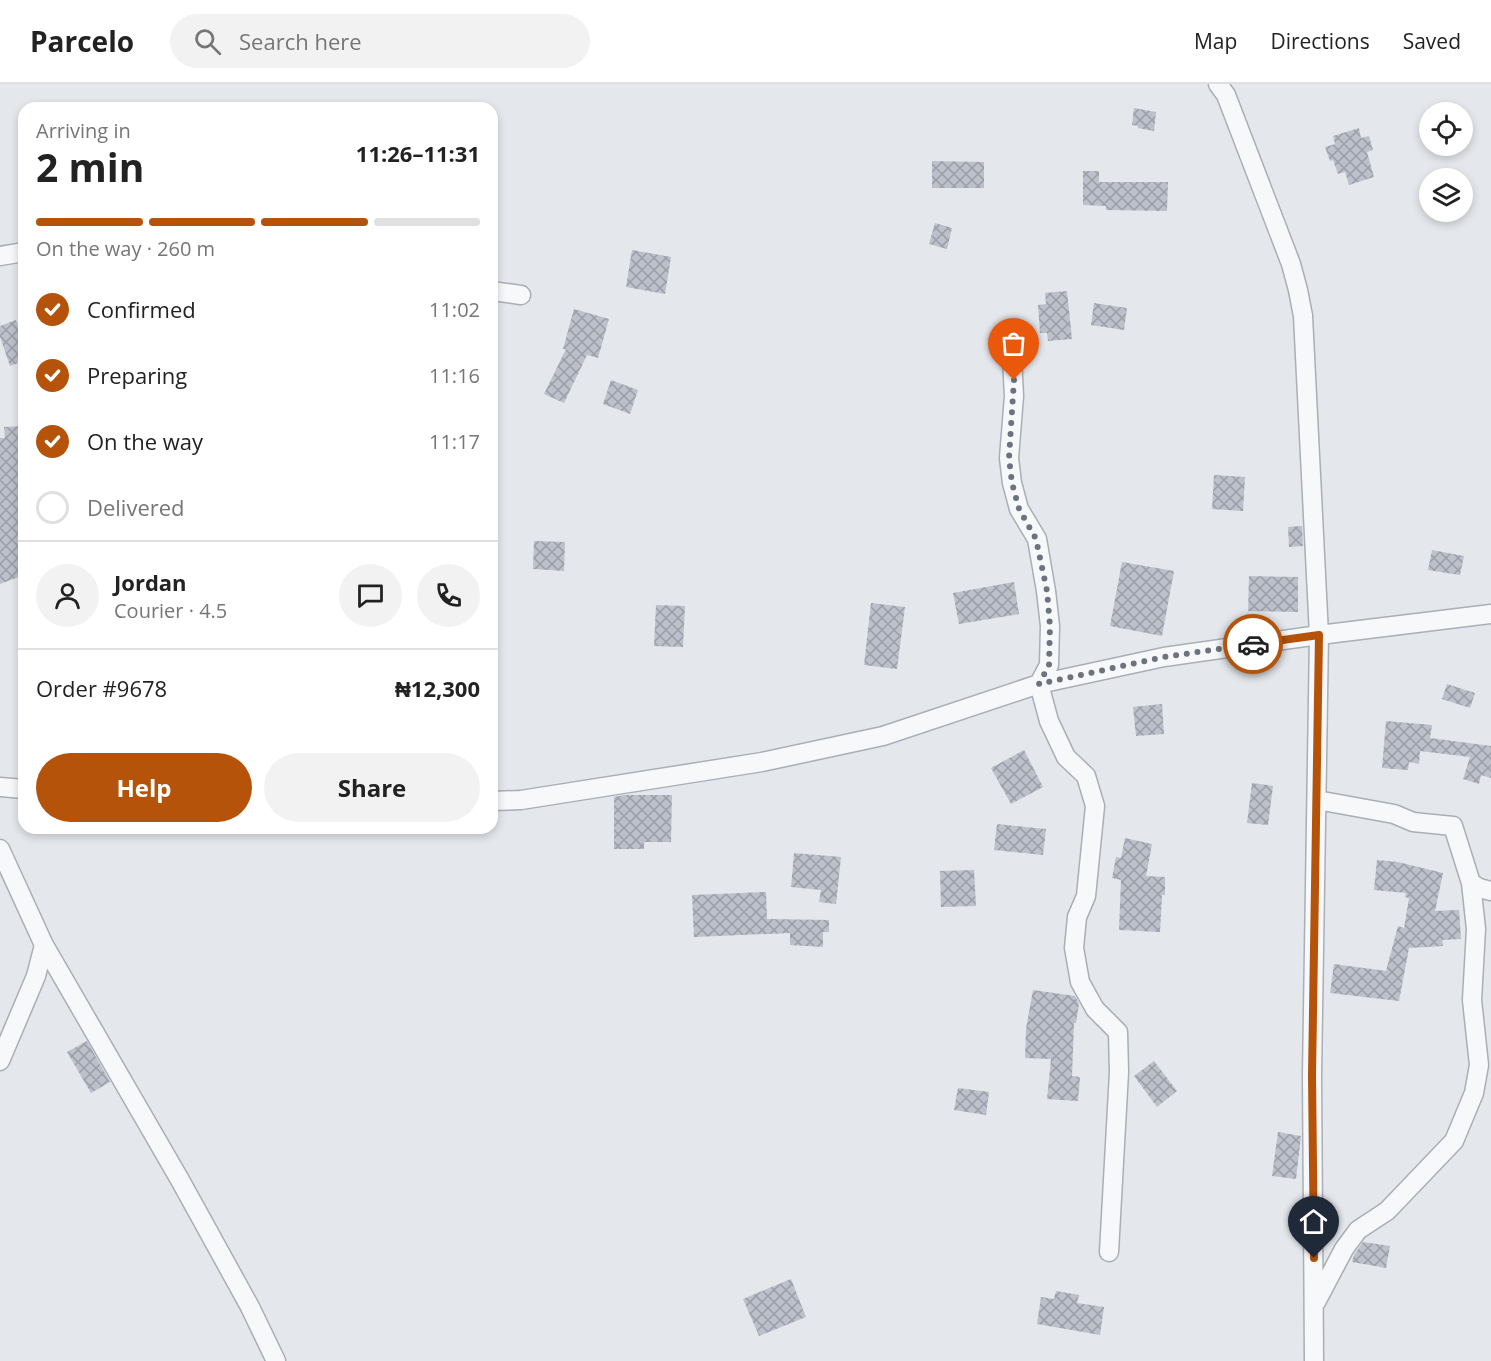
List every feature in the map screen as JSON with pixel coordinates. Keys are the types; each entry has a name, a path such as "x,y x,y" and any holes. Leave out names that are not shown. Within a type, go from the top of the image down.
{"street":[{"path":"1218,84 1226,95 1291,264 1298,290 1303,328 1319,635 1312,1075 1314,1361"},
{"path":"0,256 18,253"},
{"path":"498,292 521,295"},
{"path":"1011,339 1014,396 1009,458 1012,483 1019,509 1036,539 1047,591 1050,626 1049,665 1039,684 1049,721 1066,757 1086,776 1095,806 1086,896 1077,917 1074,948 1080,982 1095,1009 1118,1032 1119,1072 1109,1252"},
{"path":"498,801 521,800 762,762 883,736 1039,684 1164,657 1491,614"},
{"path":"0,787 18,788"},
{"path":"1315,1304 1344,1249 1358,1230 1387,1211 1454,1141 1483,1093 1472,1000 1476,929 1471,883 1453,826 1413,822 1394,814 1317,800"},
{"path":"0,849 44,945 180,1180 250,1307 276,1361"},
{"path":"1471,883 1491,891"},
{"path":"0,1061 36,976 44,945"}],"building":[{"path":"1134,108 1156,112 1154,131 1132,125"},
{"path":"1359,128 1361,138 1369,136 1373,150 1367,152 1374,177 1349,185 1345,172 1338,174 1325,147 1335,144 1333,136"},
{"path":"932,161 984,162 984,188 932,188"},
{"path":"1083,171 1099,171 1099,182 1168,182 1167,211 1106,210 1106,206 1083,205"},
{"path":"935,223 952,228 947,249 929,244"},
{"path":"632,250 671,257 665,294 626,287"},
{"path":"1067,291 1072,339 1048,341 1047,333 1040,333 1038,305 1046,304 1045,293"},
{"path":"1094,303 1127,308 1124,330 1091,325"},
{"path":"574,309 609,319 598,358 587,355 564,403 544,394 566,349 563,349"},
{"path":"16,320 18,363 10,366 0,337 0,326"},
{"path":"611,380 638,390 630,414 603,404"},
{"path":"18,426 18,577 0,584 0,438 5,438 4,427"},
{"path":"1214,475 1245,477 1243,511 1212,509"},
{"path":"1302,526 1303,546 1289,547 1288,527"},
{"path":"534,541 565,542 564,571 533,569"},
{"path":"1432,550 1464,556 1460,575 1428,570"},
{"path":"1122,562 1174,571 1162,636 1110,626"},
{"path":"1249,576 1298,577 1298,612 1248,611"},
{"path":"1014,582 1019,614 959,624 953,593"},
{"path":"871,603 905,607 897,669 864,665"},
{"path":"656,605 685,606 683,647 654,646"},
{"path":"1447,684 1475,693 1470,708 1442,699"},
{"path":"1162,704 1164,734 1136,736 1133,707"},
{"path":"1386,721 1432,725 1430,738 1491,746 1491,778 1481,775 1479,784 1463,779 1470,757 1420,751 1419,764 1409,762 1408,770 1382,768"},
{"path":"1024,750 1043,787 1011,804 991,768"},
{"path":"1252,783 1273,786 1268,825 1247,823"},
{"path":"672,795 671,842 644,842 644,849 614,849 614,797"},
{"path":"997,824 1046,829 1043,855 994,850"},
{"path":"1125,838 1152,844 1146,876 1165,877 1160,932 1119,930 1121,880 1112,878 1116,857 1121,858"},
{"path":"794,853 841,857 836,904 819,902 821,890 791,887"},
{"path":"1377,860 1398,862 1443,873 1435,911 1459,910 1461,939 1442,940 1443,946 1409,948 1399,1001 1330,993 1334,964 1386,971 1398,926 1404,928 1409,898 1405,897 1406,893 1374,890"},
{"path":"974,870 976,906 941,907 940,871"},
{"path":"766,892 767,919 829,920 829,932 823,932 823,947 790,945 790,933 694,937 692,895"},
{"path":"1033,990 1075,996 1079,1004 1076,1023 1074,1023 1072,1076 1080,1077 1078,1101 1047,1099 1051,1059 1025,1058 1026,1029"},
{"path":"87,1041 110,1082 91,1093 67,1052"},
{"path":"1154,1061 1177,1091 1157,1107 1134,1076"},
{"path":"958,1088 989,1092 986,1115 954,1110"},
{"path":"1278,1132 1301,1136 1296,1179 1272,1176"},
{"path":"1363,1242 1390,1246 1386,1268 1352,1262"},
{"path":"791,1279 806,1317 759,1336 743,1299"},
{"path":"1056,1291 1079,1295 1077,1303 1104,1307 1100,1335 1037,1324 1041,1297 1054,1299"}],"way so far":[{"path":"1014,380 1009,458 1012,483 1019,509 1031,526 1036,539 1047,591 1050,626 1049,665 1039,684 1164,657 1253,644"}],"route":[{"path":"1253,644 1319,635 1312,1075 1314,1258"}]}
